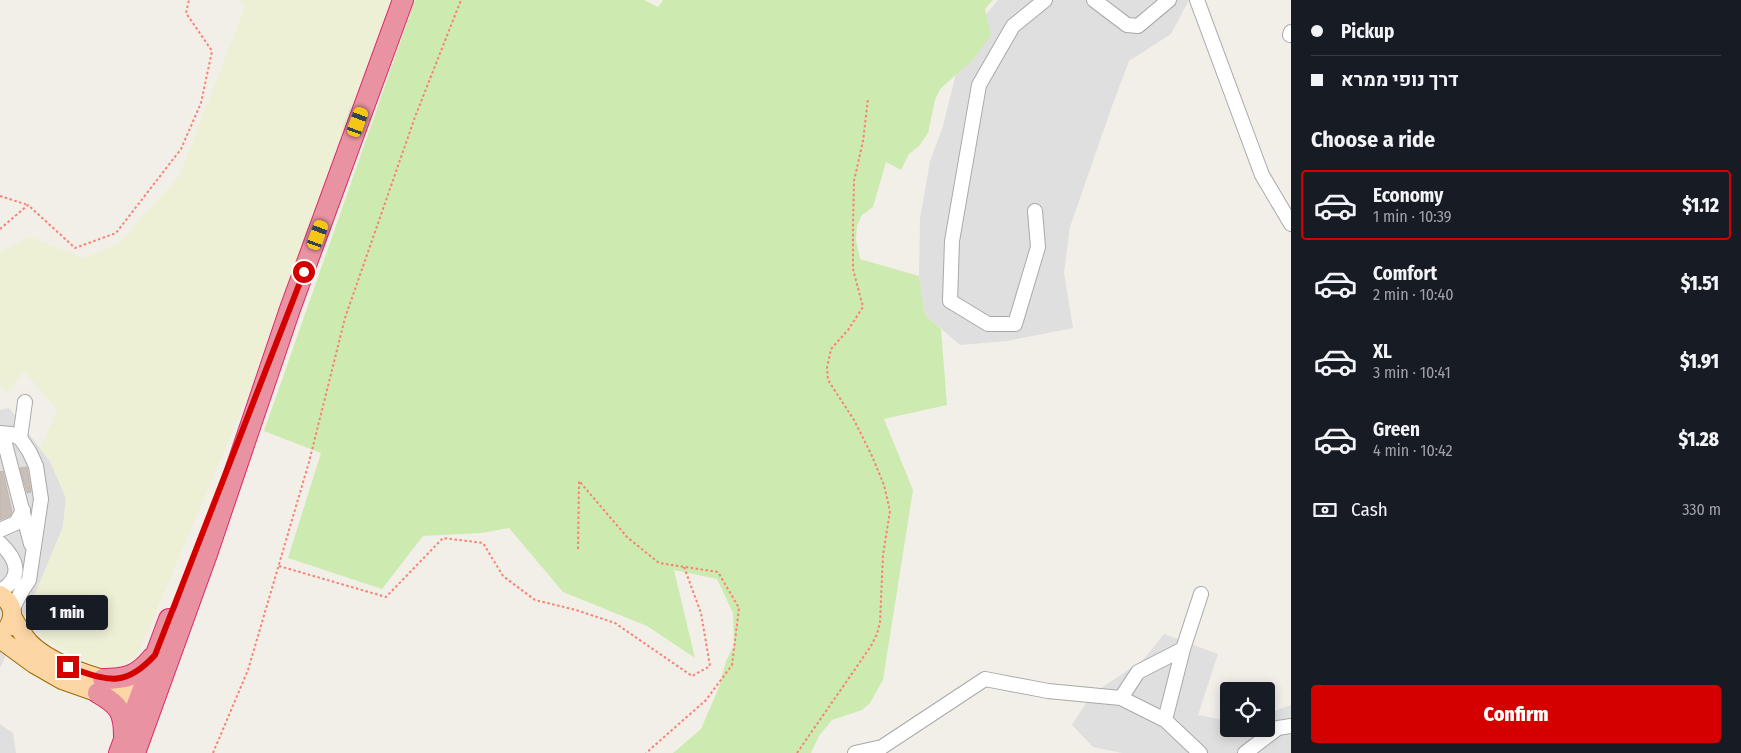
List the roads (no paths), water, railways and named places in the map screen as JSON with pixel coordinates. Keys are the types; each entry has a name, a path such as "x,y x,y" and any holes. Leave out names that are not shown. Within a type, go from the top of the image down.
{"highway":[{"path":"126,748 144,700 207,554 290,310 403,0"},
{"path":"144,700 155,655 290,310"},
{"path":"126,748 124,724 118,706 101,686 134,674 155,655"}],"main road":[{"path":"0,595 6,599 21,632 31,643 42,652 101,686"},
{"path":"0,633 11,623 12,613"},
{"path":"0,639 34,664 62,680 101,686 144,700"}],"street":[{"path":"1035,211 1038,247 1015,324 988,324 950,301 952,241 980,85 1013,26 1045,0"},
{"path":"1094,0 1126,25 1138,26 1169,0"},
{"path":"1197,0 1262,175 1291,224"},
{"path":"20,438 25,402"},
{"path":"0,433 12,434 20,438 29,451 36,466 41,499 29,580 21,592 12,613"},
{"path":"0,441 5,444 34,554"},
{"path":"0,530 16,523 23,510"},
{"path":"0,544 14,558 16,567 11,583 0,591"},
{"path":"1165,720 1183,649 1200,594"},
{"path":"1121,698 1138,672 1183,649"},
{"path":"855,753 882,747 985,679 1048,691 1121,698 1165,720 1200,753"},
{"path":"1246,753 1278,728 1291,726"}]}
